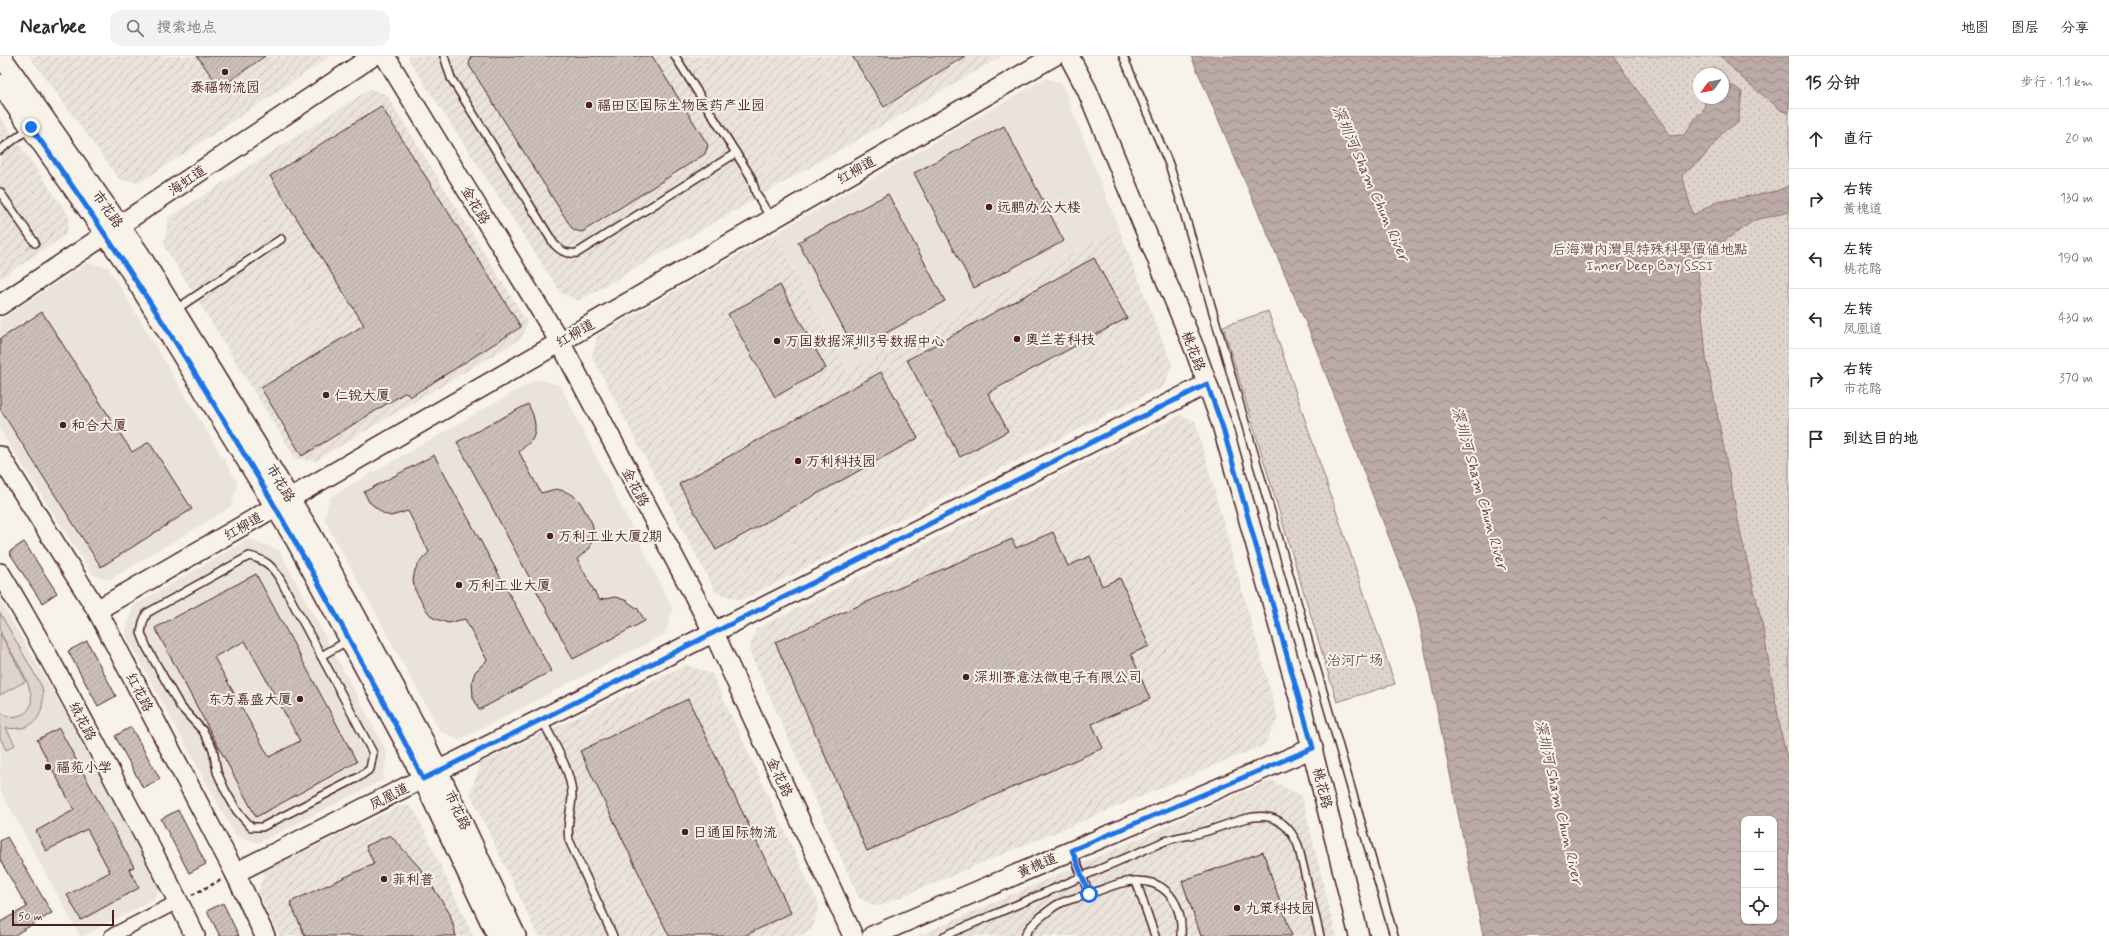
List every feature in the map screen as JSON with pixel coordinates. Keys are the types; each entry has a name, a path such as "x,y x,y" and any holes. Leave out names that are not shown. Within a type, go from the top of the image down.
{"street":[{"name":"市花路","path":"0,56 113,230 283,503 311,533 431,775 516,936"},
{"name":"海虹道","path":"0,305 373,56"},
{"name":"金花路","path":"385,56 560,342 714,632 853,936"},
{"name":"红柳道","path":"98,610 1054,56"},
{"name":"桃花路","path":"1069,56 1087,90 1207,384 1222,425 1313,748 1359,936"},
{"name":"市花路","path":"0,84 31,127 175,311 283,503 350,640 431,775 493,934"},
{"name":"凤凰道","path":"235,873 1207,384"},
{"name":"红花路","path":"0,456 98,610 235,873 265,936"},
{"name":"绒花路","path":"0,573 77,710 179,901 195,936"},
{"name":"黄槐道","path":"872,936 1313,748"},
{"path":"111,936 179,901"}],"lane":[{"path":"444,56 451,78 554,244 561,251 568,254 577,253 736,153"},
{"path":"675,56 751,177 756,192 772,219"},
{"path":"1123,56 1169,164 1181,202 1394,936"},
{"path":"0,150 31,127"},
{"path":"0,192 35,243"},
{"path":"175,311 281,239"},
{"path":"249,556 261,559 270,564 321,656 373,753 370,769 359,777 262,827 251,827 237,811 225,790 217,772 213,749 203,731 180,706 147,648 141,633 143,622 147,613 249,556"},
{"path":"321,656 350,640"},
{"path":"542,719 570,782 572,797 567,828 570,840 613,936"},
{"path":"944,936 1165,841 1200,833 1252,816 1264,816 1276,820 1287,827 1293,834 1298,845 1320,936"},
{"path":"1072,850 1089,894"},
{"path":"1136,881 1155,936"},
{"path":"1025,936 1032,926 1055,906 1120,884 1136,881 1159,886 1174,900 1179,908 1182,919 1181,936"}],"path":[{"path":"179,901 235,873"}],"shaded area":[{"path":"29,56 331,56 141,182 120,180"},
{"name":"福田区国际生物医药产业园","path":"409,56 1002,56 579,301 561,293 409,60"},
{"path":"1046,78 1062,84 1119,229 847,371 775,234"},
{"path":"370,89 386,94 527,322 522,338 315,461 296,459 164,246 168,218"},
{"path":"0,117 69,216 67,234 0,279"},
{"path":"1119,229 1172,365 1164,386 742,600 716,593 592,356 597,336 775,234 847,371"},
{"path":"87,263 108,267 238,483 231,507 109,580 93,575 0,430 0,320"},
{"path":"537,379 560,385 673,609 665,634 459,740 440,731 324,519 330,497"},
{"path":"1180,415 1195,421 1278,718 1264,745 877,907 859,898 749,650 756,629"},
{"path":"249,539 279,550 387,752 383,780 258,843 235,835 125,634 133,606"},
{"name":"福苑小学","path":"0,601 84,744 160,885 155,899 83,936 80,936 0,790"},
{"path":"686,665 712,674 819,905 812,930 799,936 538,936 470,793 481,763"},
{"path":"1271,780 1302,796 1336,936 918,936"},
{"path":"408,805 416,813 473,936 279,936 258,892 264,871 398,807"}],"green space":[{"name":"后海灣內灣具特殊科學價值地點 Inner Deep Bay SSSI","path":"1556,56 1789,56 1789,936 1723,936"},
{"name":"治河广场","path":"1268,311 1395,684 1337,702 1223,326"},
{"path":"0,613 42,687 43,697 40,713 32,724 25,727 6,728 15,745 6,750 0,738 0,712 15,717 27,711 31,702 30,690 25,677 0,631"},
{"path":"0,633 26,681 0,695"}],"water":[{"name":"深圳河 Sham Chun River","path":"1191,56 1614,56 1628,78 1665,127 1669,136 1684,135 1697,116 1703,112 1705,104 1729,104 1729,85 1738,89 1742,92 1738,123 1724,131 1702,159 1682,175 1693,215 1717,202 1776,191 1789,186 1789,212 1755,220 1697,259 1706,357 1742,540 1762,623 1781,733 1789,766 1789,936 1483,936 1416,607 1308,328"},
{"path":"1721,56 1789,56 1789,113 1782,111 1741,77"}],"building":[{"name":"泰福物流园","path":"197,56 265,56 220,88"},
{"name":"福田区国际生物医药产业园","path":"471,56 652,56 708,145 705,154 582,232 573,230 469,65"},
{"path":"852,56 965,56 884,107"},
{"path":"381,106 521,327 410,397 406,392 302,456 261,388 364,325 270,176"},
{"name":"远鹏办公大楼","path":"1004,126 1064,241 974,288 914,173"},
{"path":"888,194 945,301 855,350 798,242"},
{"name":"奥兰若科技","path":"1094,258 1127,318 988,393 1008,431 960,457 907,360"},
{"name":"万国数据深圳3号数据中心","path":"780,285 826,368 775,397 728,314"},
{"name":"和合大厦","path":"42,312 132,452 149,442 192,509 101,567 0,409 0,339"},
{"name":"万利科技园","path":"881,372 918,438 716,550 679,484"},
{"name":"万利工业大厦2期","path":"528,404 533,415 535,433 532,440 519,452 541,493 556,489 573,495 580,502 592,523 594,532 590,548 577,559 599,600 615,597 625,600 638,609 645,621 573,659 457,442"},
{"name":"万利工业大厦","path":"434,455 551,671 479,710 473,697 472,681 475,672 487,660 465,619 448,623 433,618 427,611 415,590 413,580 415,570 429,552 408,511 391,516 384,514 369,502 364,492"},
{"name":"深圳赛意法微电子有限公司","path":"1053,532 1068,566 1090,556 1102,586 1120,578 1149,646 1131,654 1150,699 1092,724 1103,748 867,851 775,642 1012,539 1016,548"},
{"path":"24,542 57,593 42,603 9,552"},
{"name":"东方嘉盛大厦","path":"256,574 357,762 256,817 155,628","holes":["245,641 300,741 269,757 214,657"]},
{"path":"87,641 116,696 98,706 68,651"},
{"name":"日通国际物流","path":"688,699 791,913 744,936 669,936 580,751"},
{"path":"131,727 160,779 143,788 115,736"},
{"path":"59,728 134,867 129,869 139,888 81,920 67,895 110,872 87,829 46,851 36,831 74,810 37,740"},
{"path":"178,810 206,864 189,873 161,819"},
{"name":"菲利普","path":"390,835 419,867 436,892 450,914 456,936 305,936 290,902 374,864 366,846"},
{"path":"7,837 52,913 13,936 0,936 0,922 27,907 0,860 0,841"},
{"name":"九策科技园","path":"1263,852 1292,936 1201,936 1182,881"},
{"path":"223,903 239,936 220,936 207,911"}],"place":[{"name":"泰福物流园","path":"225,72"},
{"name":"福田区国际生物医药产业园","path":"589,105"},
{"name":"远鹏办公大楼","path":"989,207"},
{"name":"奥兰若科技","path":"1017,339"},
{"name":"万国数据深圳3号数据中心","path":"777,341"},
{"name":"仁锐大厦","path":"326,395"},
{"name":"和合大厦","path":"63,425"},
{"name":"万利科技园","path":"798,461"},
{"name":"万利工业大厦2期","path":"550,536"},
{"name":"万利工业大厦","path":"459,585"},
{"name":"深圳赛意法微电子有限公司","path":"966,677"},
{"name":"东方嘉盛大厦","path":"300,699"},
{"name":"福苑小学","path":"48,767"},
{"name":"日通国际物流","path":"685,832"},
{"name":"菲利普","path":"384,879"},
{"name":"九策科技园","path":"1237,908"}],"route":[{"path":"31,127 124,261 257,476 296,541 409,750 423,779 1207,384 1222,425 1313,748 1072,850 1089,894"}]}
